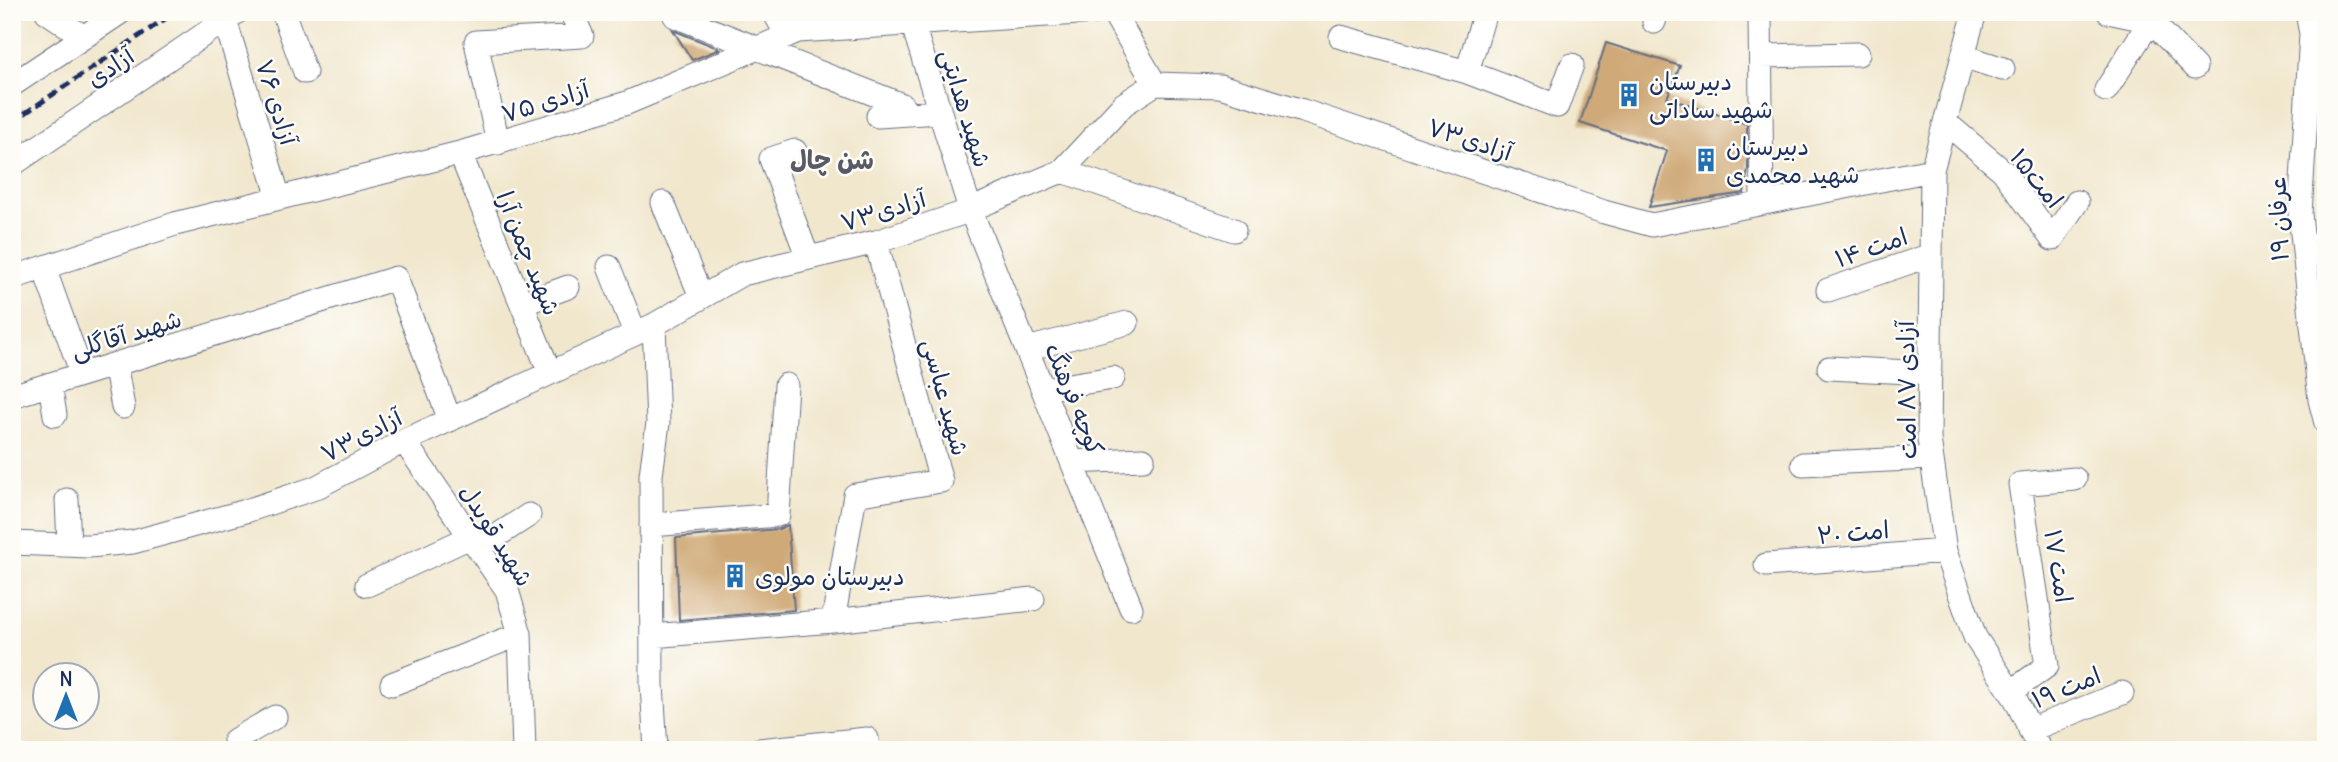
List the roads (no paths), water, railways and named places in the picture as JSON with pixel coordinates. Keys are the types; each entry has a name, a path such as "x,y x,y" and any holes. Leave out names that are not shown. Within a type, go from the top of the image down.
{"street":[{"path":"47,12 84,37"},
{"path":"12,85 121,12"},
{"path":"283,12 305,72"},
{"path":"498,143 476,42 582,36 571,12"},
{"path":"683,12 675,16 902,105"},
{"path":"774,12 787,35"},
{"name":"آزادی ۷۵","path":"12,278 175,224 498,143 627,103 798,30 1095,12"},
{"path":"1113,12 1155,83"},
{"path":"1467,72 1485,12"},
{"path":"1760,12 1762,203"},
{"name":"آزادی ۸۷ امت","path":"1975,12 1932,170 1929,439 1945,551 1975,638 2011,692 2035,740"},
{"path":"2108,12 2154,17 2195,67"},
{"name":"عرفان ۱۹","path":"2307,12 2311,34 2300,214 2320,400 2325,417"},
{"name":"آزادی","path":"12,165 231,16"},
{"name":"آزادی ۷۶","path":"231,16 279,198"},
{"path":"2106,90 2154,17"},
{"name":"شهید هدایتی","path":"912,22 970,209"},
{"path":"1341,37 1467,72 1558,106 1572,65"},
{"path":"1761,57 1858,54"},
{"path":"1963,57 2003,69"},
{"name":"آزادی۷۳","path":"12,543 89,546 134,542 246,511 314,488 404,441 645,329 742,274 876,242 970,209 1062,171 1124,104 1155,83 1220,86 1604,212 1652,225 1932,170"},
{"path":"878,117 940,112"},
{"name":"امت۱۵","path":"1945,122 2003,171 2052,239 2077,202"},
{"path":"795,151 771,159 808,258"},
{"name":"شهید چمن آرا","path":"460,153 550,373"},
{"path":"1062,171 1234,230"},
{"path":"663,203 701,298"},
{"name":"کوچه فرهنگ","path":"970,209 1131,608"},
{"name":"شهید عباسی","path":"833,621 855,495 941,481 876,242"},
{"name":"امت ۱۴","path":"1828,290 1931,255"},
{"path":"609,267 645,329 658,423 651,475 656,750"},
{"path":"44,268 82,374"},
{"name":"شهید آقاگلی","path":"12,396 396,278 450,419"},
{"path":"522,304 568,287"},
{"path":"1027,349 1127,323"},
{"path":"115,364 122,407"},
{"path":"1829,368 1930,373"},
{"path":"1043,389 1113,377"},
{"path":"50,384 55,415"},
{"path":"651,525 778,514 786,385"},
{"name":"شهید قویدل","path":"404,441 507,590 520,634 524,750"},
{"path":"1803,464 1931,458"},
{"path":"1073,462 1143,459"},
{"name":"امت ۱۷","path":"2011,692 2048,666 2020,484 2075,479"},
{"path":"67,500 69,544"},
{"path":"367,585 474,543 529,515"},
{"name":"امت ۲۰","path":"1766,565 1945,551"},
{"path":"652,636 833,621 1033,599"},
{"path":"392,684 520,634"},
{"name":"امت ۱۹","path":"2035,740 2122,693"},
{"path":"240,750 235,740 275,717"},
{"path":"759,750 867,739"}],"railway":[{"path":"12,122 175,12"}],"place":[{"name":"دبیرستان شهید ساداتی","path":"1629,95"},
{"name":"دبیرستان شهید محمدی","path":"1706,160"},
{"name":"دبیرستان مولوی","path":"735,576"}],"district":[{"name":"شن چال","path":"832,159"}]}
